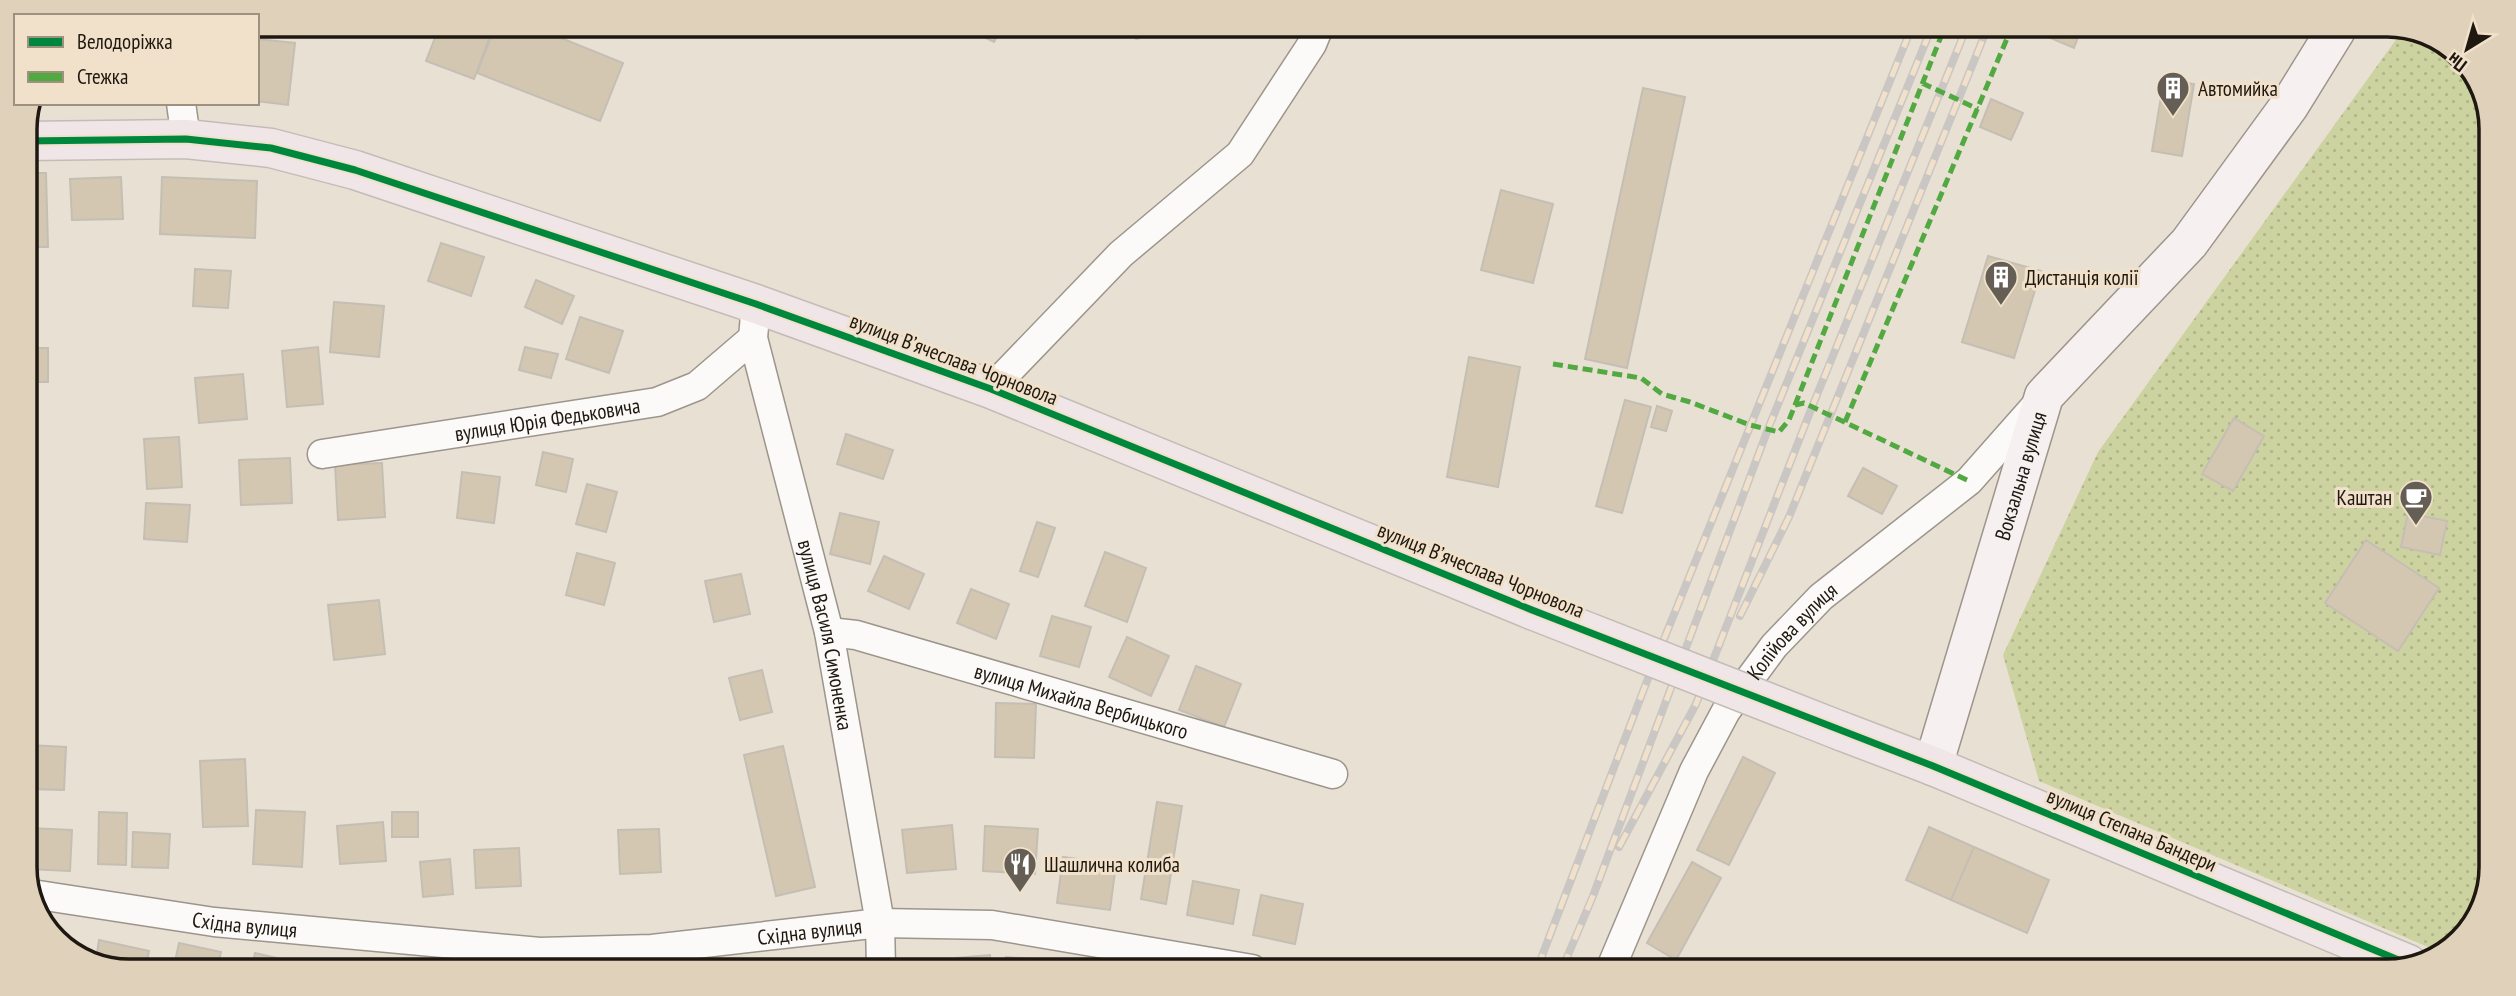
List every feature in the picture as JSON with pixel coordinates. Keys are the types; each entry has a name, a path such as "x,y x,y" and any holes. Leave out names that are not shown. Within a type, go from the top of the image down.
{"main road":[{"name":"Вокзальна вулиця","path":"1933,766 2044,396 2189,243 2289,106 2332,37"},
{"name":"вулиця Вʼячеслава Чорновола","path":"37,139 183,121 355,170 755,321 991,389 1532,610 1841,731"},
{"name":"вулиця Степана Бандери","path":"1841,731 1933,766 2395,958"}],"street":[{"name":"вулиця Вʼячеслава Чорновола","path":"991,389 1121,254 1240,155 1315,37"},
{"name":"вулиця Юрія Федьковича","path":"322,454 657,402 697,386 755,321"},
{"name":"вулиця Василя Симоненка","path":"755,321 829,632 880,923 881,959"},
{"name":"Колійова вулиця","path":"1615,959 1694,771 1726,711 1774,646 1821,597 1969,481 2044,396"},
{"name":"вулиця Михайла Вербицького","path":"829,632 856,635 1333,774"},
{"name":"Східна вулиця","path":"42,895 214,922 540,952 652,948 880,923 992,925 1193,959"}],"green space":[{"path":"2397,38 2432,49 2432,84 2467,84 2479,123 2479,867 2474,897 2460,923 2431,948 2039,781 2003,655 2098,452"}],"building":[{"path":"435,37 490,37 474,79 426,61"},
{"path":"491,37 559,37 623,63 600,121 477,73"},
{"path":"984,37 997,37 994,42"},
{"path":"2048,37 2078,37 2074,48"},
{"path":"259,39 295,43 288,105 259,101"},
{"name":"Автомийка","path":"2164,79 2194,84 2182,156 2152,151"},
{"path":"1643,88 1685,97 1627,368 1585,359"},
{"path":"1991,99 2023,113 2011,140 1980,127"},
{"path":"37,173 46,173 48,247 37,247"},
{"path":"121,177 123,219 72,220 70,179"},
{"path":"162,177 257,181 255,238 160,234"},
{"path":"1501,190 1553,204 1533,283 1481,270"},
{"path":"441,243 484,257 471,296 428,281"},
{"name":"Дистанція колії","path":"1988,256 2041,271 2014,358 1962,342"},
{"path":"195,269 231,271 228,308 193,306"},
{"path":"536,280 574,296 562,324 525,307"},
{"path":"334,302 384,306 379,357 330,352"},
{"path":"580,317 623,331 609,373 566,359"},
{"path":"318,347 323,404 287,407 282,351"},
{"path":"525,347 558,354 551,378 519,370"},
{"path":"37,348 48,348 48,382 37,382"},
{"path":"1469,357 1520,367 1498,487 1447,477"},
{"path":"243,374 247,419 199,423 195,378"},
{"path":"1625,400 1651,407 1622,513 1596,506"},
{"path":"1657,406 1672,411 1666,431 1651,427"},
{"path":"2234,418 2264,436 2233,491 2202,474"},
{"path":"846,434 893,450 883,479 837,464"},
{"path":"179,437 182,487 147,489 144,439"},
{"path":"543,452 573,459 566,492 536,485"},
{"path":"290,458 292,503 241,505 239,460"},
{"path":"382,463 385,517 338,520 335,465"},
{"path":"1863,468 1897,486 1882,514 1848,496"},
{"path":"462,472 500,477 494,523 457,518"},
{"path":"587,484 617,492 606,532 576,524"},
{"path":"146,503 190,505 187,542 144,539"},
{"path":"840,513 879,522 870,564 830,554"},
{"path":"2408,513 2447,521 2440,555 2401,547"},
{"path":"1037,522 1055,528 1038,577 1020,571"},
{"path":"2366,540 2439,588 2398,651 2325,603"},
{"path":"1105,552 1146,568 1127,622 1085,606"},
{"path":"577,553 615,563 604,605 566,595"},
{"path":"884,556 924,574 909,609 868,591"},
{"path":"741,574 750,614 714,622 705,581"},
{"path":"971,589 1009,604 996,639 957,623"},
{"path":"379,600 385,654 334,660 328,605"},
{"path":"1052,616 1091,627 1079,667 1040,656"},
{"path":"1127,637 1169,656 1151,696 1109,677"},
{"path":"1196,666 1241,684 1224,727 1179,710"},
{"path":"762,670 772,712 740,720 729,678"},
{"path":"996,703 1036,704 1034,758 995,757"},
{"path":"37,745 66,747 64,790 37,789"},
{"path":"783,746 815,887 776,896 744,755"},
{"path":"1743,757 1775,773 1729,865 1697,850"},
{"path":"245,759 248,826 203,827 200,761"},
{"path":"1157,802 1182,806 1166,904 1141,899"},
{"path":"256,810 305,812 302,867 253,864"},
{"path":"99,812 127,813 126,865 98,864"},
{"path":"392,812 418,812 418,837 392,837"},
{"path":"383,822 386,861 340,864 337,826"},
{"path":"952,825 956,869 907,873 902,830"},
{"path":"985,826 1038,829 1035,874 983,871"},
{"path":"1929,827 1974,847 1951,900 1906,880"},
{"path":"37,828 72,830 70,871 37,869"},
{"path":"659,829 661,872 620,874 618,830"},
{"path":"133,832 170,834 168,868 132,867"},
{"path":"1974,847 2049,880 2027,933 1951,900"},
{"path":"519,848 521,886 476,888 474,850"},
{"path":"1063,857 1116,864 1110,910 1057,903"},
{"path":"450,859 453,894 423,897 420,862"},
{"path":"1692,862 1721,878 1677,959 1647,943"},
{"path":"1193,881 1239,890 1233,924 1187,915"},
{"path":"1261,895 1303,904 1295,944 1253,935"},
{"path":"99,940 149,951 147,959 117,958 97,953"},
{"path":"179,943 221,952 220,959 176,959"},
{"path":"255,953 281,959 254,959"},
{"path":"990,955 991,959 957,959"}],"railway":[{"path":"1541,959 1647,681 1908,37"},
{"path":"1566,959 1593,896 1768,429 1928,37"},
{"path":"1619,847 1696,704 1812,407 1963,37"},
{"path":"1740,616 1789,517 1984,37"}],"marked path":[{"path":"1795,405 1941,37"},
{"path":"1845,422 2008,37"},
{"path":"1922,83 1978,109"},
{"path":"1553,364 1641,378 1662,394 1750,425 1779,432 1789,420 1795,405 1804,403 1969,481"}],"cycle path":[{"path":"37,141 186,139 271,148 355,170 756,304 991,389 1532,610 1933,766 2395,958"}],"place":[{"name":"Автомийка","path":"2173,118"},
{"name":"Дистанція колії","path":"2001,307"},
{"name":"Каштан","path":"2416,527"},
{"name":"Шашлична колиба","path":"1020,894"}]}
